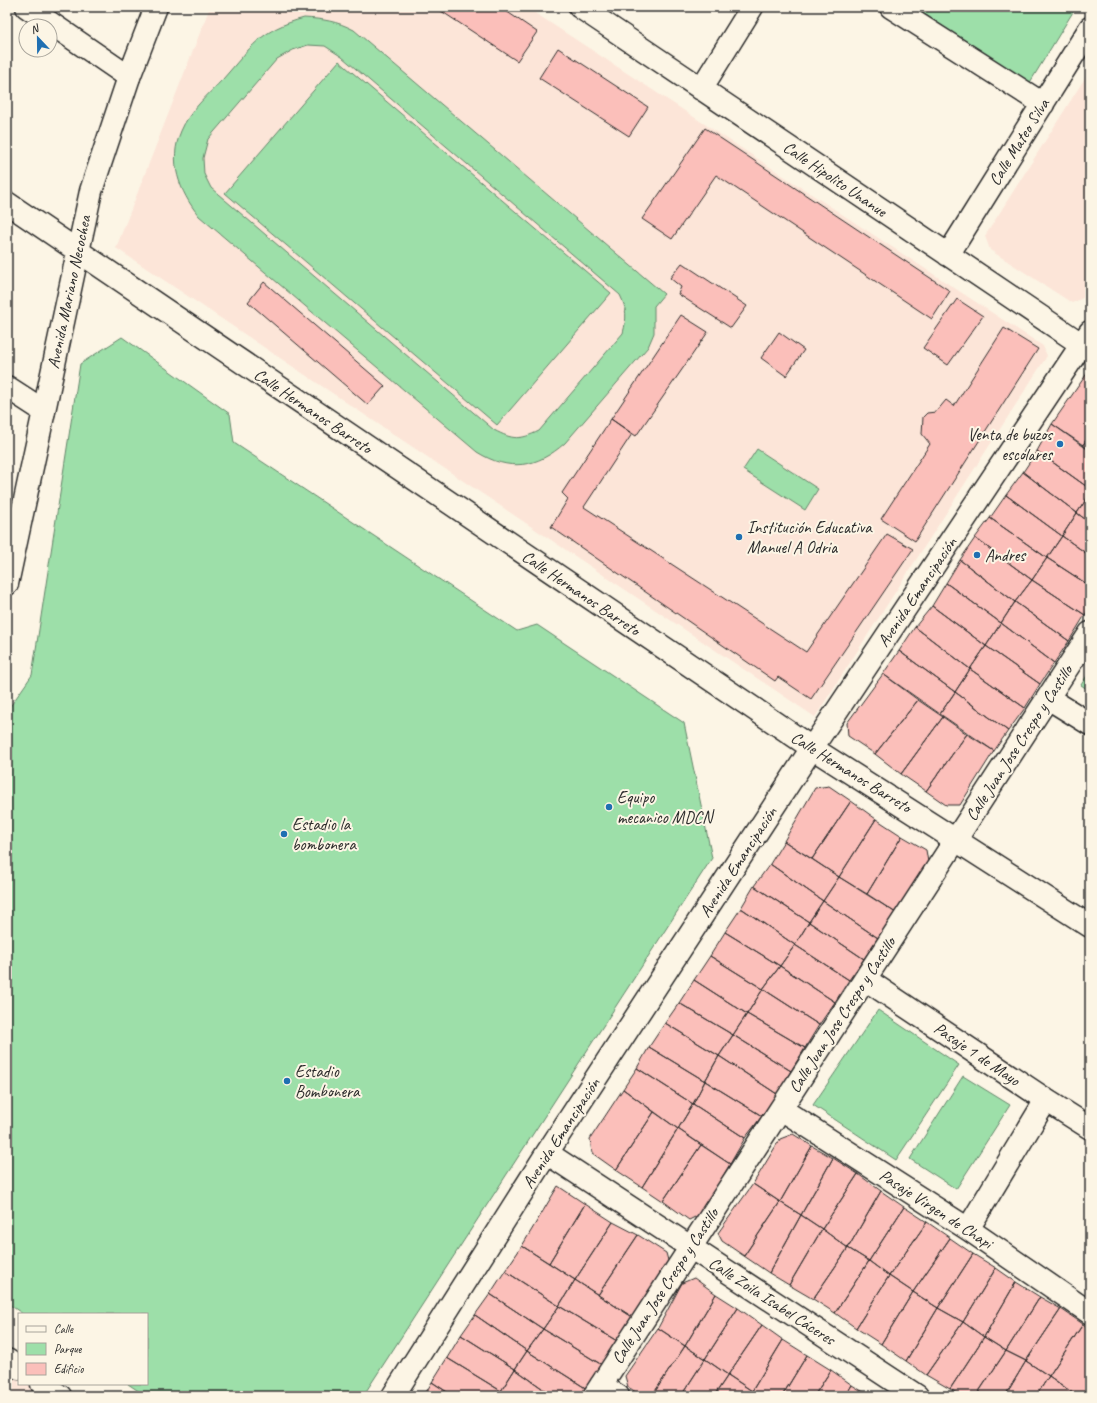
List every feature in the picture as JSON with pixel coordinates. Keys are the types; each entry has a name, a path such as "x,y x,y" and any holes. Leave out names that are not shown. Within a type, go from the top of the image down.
{"street":[{"path":"27,7 129,77"},
{"name":"Avenida Mariano Necochea","path":"7,581 91,191 129,77 156,7"},
{"name":"Calle Hipolito Unanue","path":"580,7 948,255 1087,343"},
{"path":"701,89 752,7"},
{"path":"891,7 1043,104"},
{"name":"Calle Mateo Silva","path":"948,255 1090,28"},
{"name":"Calle Hermanos Barreto","path":"7,203 812,748 1090,926"},
{"name":"Avenida Emancipación","path":"393,1396 547,1152 812,748 1087,343"},
{"path":"7,387 44,411"},
{"name":"Calle Juan Jose Crespo y Castillo","path":"604,1392 691,1247 1090,633"},
{"path":"1048,698 1090,724"},
{"name":"Pasaje 1 de Mayo","path":"866,979 1090,1128"},
{"path":"968,1229 1046,1100"},
{"name":"Pasaje Virgen de Chapi","path":"780,1109 968,1229 1090,1313"},
{"name":"Calle Zoila Isabel Cáceres","path":"547,1152 917,1396"},
{"path":"7,1360 18,1367"},
{"path":"44,1385 60,1396"}],"shaded area":[{"name":"Institución Educativa Manuel A Odria","path":"210,7 526,7 1043,346 1047,356 815,717 116,248"},
{"path":"1090,70 1090,291 1087,296 1072,303 990,250 985,236"},
{"path":"7,1368 18,1376 18,1385 30,1385 46,1396 7,1396"}],"green space":[{"path":"914,7 1076,7 1029,84"},
{"path":"304,18 317,19 329,21 354,30 664,294 654,306 654,333 648,347 565,443 544,458 533,462 512,465 500,463 477,452 199,216 186,196 178,175 176,153 177,142 189,117 250,48 267,34 289,23","holes":["308,45 325,46 342,57 620,295 626,314 623,333 539,431 527,436 516,438 506,436 494,430 211,188 204,174 203,158 208,139 277,59 293,50"]},
{"path":"339,61 611,293 497,425 225,193"},
{"name":"Estadio Bombonera","path":"122,337 230,414 234,443 517,631 537,625 684,723 712,858 363,1396 146,1396 130,1385 148,1385 148,1313 22,1313 7,1303 7,711 32,675 80,364"},
{"path":"757,449 818,489 805,510 743,470"},
{"path":"1090,671 1090,691 1081,685"},
{"path":"878,1010 959,1065 896,1160 813,1105"},
{"path":"963,1076 1010,1105 956,1189 910,1159"}],"building":[{"path":"435,7 500,7 537,32 517,61"},
{"path":"558,48 648,107 629,136 539,78"},
{"path":"705,128 950,291 932,319 716,175 672,239 642,219"},
{"path":"682,263 747,306 731,328 678,294 681,287 670,278"},
{"path":"264,282 385,386 368,405 248,302"},
{"path":"957,299 983,316 948,365 923,348"},
{"path":"681,315 708,332 636,436 611,419"},
{"path":"1004,328 1038,349 915,541 881,519 930,444 922,434 923,417 927,413 936,412 946,400 954,406"},
{"path":"779,332 804,350 786,376 761,358"},
{"path":"1088,372 1090,373 1090,434 1083,445 1052,424"},
{"path":"611,419 632,434 584,507 806,652 887,534 913,549 811,699 778,677 775,681 551,527 568,499 562,493"},
{"path":"1052,424 1090,451 1090,489 1037,451"},
{"path":"1090,434 1090,451 1083,445"},
{"path":"1037,451 1090,489 1090,494 1077,513 1023,472"},
{"path":"1023,472 1077,513 1062,536 1006,495"},
{"path":"1090,494 1090,523 1077,513"},
{"path":"1006,495 1062,536 1047,558 990,518"},
{"path":"1077,513 1090,523 1090,556 1062,536"},
{"path":"990,518 1047,558 1032,580 975,538"},
{"path":"1062,536 1090,556 1090,586 1047,558"},
{"path":"975,538 1032,580 1015,602 960,560"},
{"path":"1047,558 1090,586 1090,607 1085,615 1032,580"},
{"path":"960,560 1015,602 1001,623 946,583"},
{"path":"1032,580 1085,615 1069,641 1015,602"},
{"path":"946,583 1001,623 986,646 932,606"},
{"path":"1015,602 1069,641 1054,663 1001,623"},
{"path":"932,606 986,646 970,669 915,627"},
{"path":"1001,623 1054,663 1040,684 986,646"},
{"path":"915,627 970,669 955,692 899,651"},
{"path":"986,646 1040,684 1025,708 970,669"},
{"path":"899,651 955,692 940,714 883,674"},
{"path":"970,669 1025,708 1008,731 955,692"},
{"path":"883,674 918,700 875,754 848,736 847,723"},
{"path":"955,692 1008,731 994,751 940,714"},
{"path":"918,700 943,717 901,774 875,754"},
{"path":"943,717 967,734 926,791 901,774"},
{"path":"967,734 994,751 960,805 946,805 926,791"},
{"path":"829,786 851,801 812,859 784,841 815,788"},
{"path":"851,801 876,819 839,877 812,859"},
{"path":"876,819 902,836 867,894 839,877"},
{"path":"902,836 926,850 928,862 896,913 867,894"},
{"path":"784,841 839,877 823,901 770,864"},
{"path":"770,864 823,901 809,922 754,886"},
{"path":"839,877 896,913 878,938 823,901"},
{"path":"754,886 809,922 795,945 741,908"},
{"path":"823,901 878,938 864,959 809,922"},
{"path":"741,908 795,945 780,966 725,932"},
{"path":"809,922 864,959 849,980 795,945"},
{"path":"725,932 780,966 763,989 710,956"},
{"path":"795,945 849,980 835,1002 780,966"},
{"path":"710,956 763,989 747,1014 694,980"},
{"path":"780,966 835,1002 819,1025 763,989"},
{"path":"694,980 747,1014 733,1035 679,1003"},
{"path":"763,989 819,1025 805,1048 747,1014"},
{"path":"679,1003 733,1035 719,1056 665,1023"},
{"path":"747,1014 805,1048 791,1071 733,1035"},
{"path":"665,1023 719,1056 705,1081 649,1047"},
{"path":"733,1035 791,1071 777,1094 719,1056"},
{"path":"649,1047 705,1081 693,1104 637,1068"},
{"path":"719,1056 777,1094 762,1116 705,1081"},
{"path":"637,1068 693,1104 678,1129 623,1089"},
{"path":"705,1081 762,1116 745,1138 693,1104"},
{"path":"623,1089 654,1112 616,1170 592,1153 590,1139"},
{"path":"693,1104 745,1138 730,1164 678,1129"},
{"path":"654,1112 678,1129 642,1187 616,1170"},
{"path":"678,1129 701,1145 663,1201 642,1187"},
{"path":"793,1134 812,1146 780,1202 753,1184 780,1139"},
{"path":"701,1145 730,1164 701,1214 689,1220 663,1201"},
{"path":"812,1146 833,1158 801,1215 780,1202"},
{"path":"833,1158 858,1174 822,1229 801,1215"},
{"path":"858,1174 881,1191 848,1248 822,1229"},
{"path":"753,1184 780,1202 744,1256 722,1241 718,1233"},
{"path":"558,1186 585,1204 549,1263 522,1246"},
{"path":"881,1191 904,1207 869,1261 848,1248"},
{"path":"780,1202 801,1215 769,1273 744,1256"},
{"path":"585,1204 613,1222 575,1280 549,1263"},
{"path":"904,1207 927,1222 889,1276 869,1261"},
{"path":"801,1215 822,1229 789,1285 769,1273"},
{"path":"613,1222 638,1235 598,1295 575,1280"},
{"path":"927,1222 950,1238 913,1292 889,1276"},
{"path":"822,1229 848,1248 813,1299 789,1285"},
{"path":"638,1235 666,1253 669,1264 634,1318 598,1295"},
{"path":"950,1238 973,1254 938,1308 913,1292"},
{"path":"522,1246 575,1280 559,1306 505,1271"},
{"path":"848,1248 869,1261 835,1313 813,1299"},
{"path":"973,1254 996,1268 963,1322 938,1308"},
{"path":"869,1261 889,1276 856,1328 835,1313"},
{"path":"996,1268 1016,1282 984,1337 963,1322"},
{"path":"505,1271 559,1306 543,1329 490,1294"},
{"path":"889,1276 913,1292 881,1344 856,1328"},
{"path":"694,1278 716,1294 685,1346 658,1328 682,1283"},
{"path":"575,1280 634,1318 617,1341 559,1306"},
{"path":"1016,1282 1040,1297 1006,1351 984,1337"},
{"path":"913,1292 938,1308 906,1361 881,1344"},
{"path":"490,1294 543,1329 527,1351 475,1315"},
{"path":"716,1294 738,1308 705,1359 685,1346"},
{"path":"1040,1297 1061,1309 1026,1361 1006,1351"},
{"path":"559,1306 617,1341 602,1365 543,1329"},
{"path":"738,1308 762,1325 728,1375 705,1359"},
{"path":"938,1308 963,1322 926,1375 906,1361"},
{"path":"1061,1309 1083,1324 1049,1376 1026,1361"},
{"path":"475,1315 527,1351 515,1369 461,1335"},
{"path":"963,1322 984,1337 950,1389 926,1375"},
{"path":"1083,1324 1090,1329 1090,1387 1084,1396 1077,1396 1049,1376"},
{"path":"762,1325 783,1340 752,1391 728,1375"},
{"path":"658,1328 685,1346 652,1396 642,1396 628,1387 625,1376"},
{"path":"543,1329 602,1365 587,1389 527,1351"},
{"path":"461,1335 515,1369 501,1391 447,1358"},
{"path":"984,1337 1006,1351 976,1396 962,1396 950,1389"},
{"path":"783,1340 807,1355 782,1396 760,1396 752,1391"},
{"path":"685,1346 705,1359 681,1396 652,1396"},
{"path":"527,1351 587,1389 583,1396 553,1396 515,1369"},
{"path":"1006,1351 1026,1361 1005,1396 976,1396"},
{"path":"807,1355 831,1370 814,1396 782,1396"},
{"path":"447,1358 501,1391 497,1396 453,1396 432,1382"},
{"path":"705,1359 728,1375 714,1396 681,1396"},
{"path":"1026,1361 1049,1376 1036,1396 1005,1396"},
{"path":"515,1369 553,1396 507,1396 501,1391"},
{"path":"831,1370 852,1385 845,1396 814,1396"},
{"path":"728,1375 752,1391 749,1396 714,1396"},
{"path":"1049,1376 1077,1396 1036,1396"},
{"path":"432,1382 453,1396 424,1396"},
{"path":"852,1385 870,1396 845,1396"},
{"path":"501,1391 507,1396 497,1396"},
{"path":"752,1391 760,1396 749,1396"}],"place":[{"name":"Venta de buzos escolares","path":"1060,444"},
{"name":"Institución Educativa Manuel A Odria","path":"739,537"},
{"name":"Andres","path":"977,555"},
{"name":"Equipo mecanico MDCN","path":"609,807"},
{"name":"Estadio la bombonera","path":"284,834"},
{"name":"Estadio Bombonera","path":"287,1081"}]}
